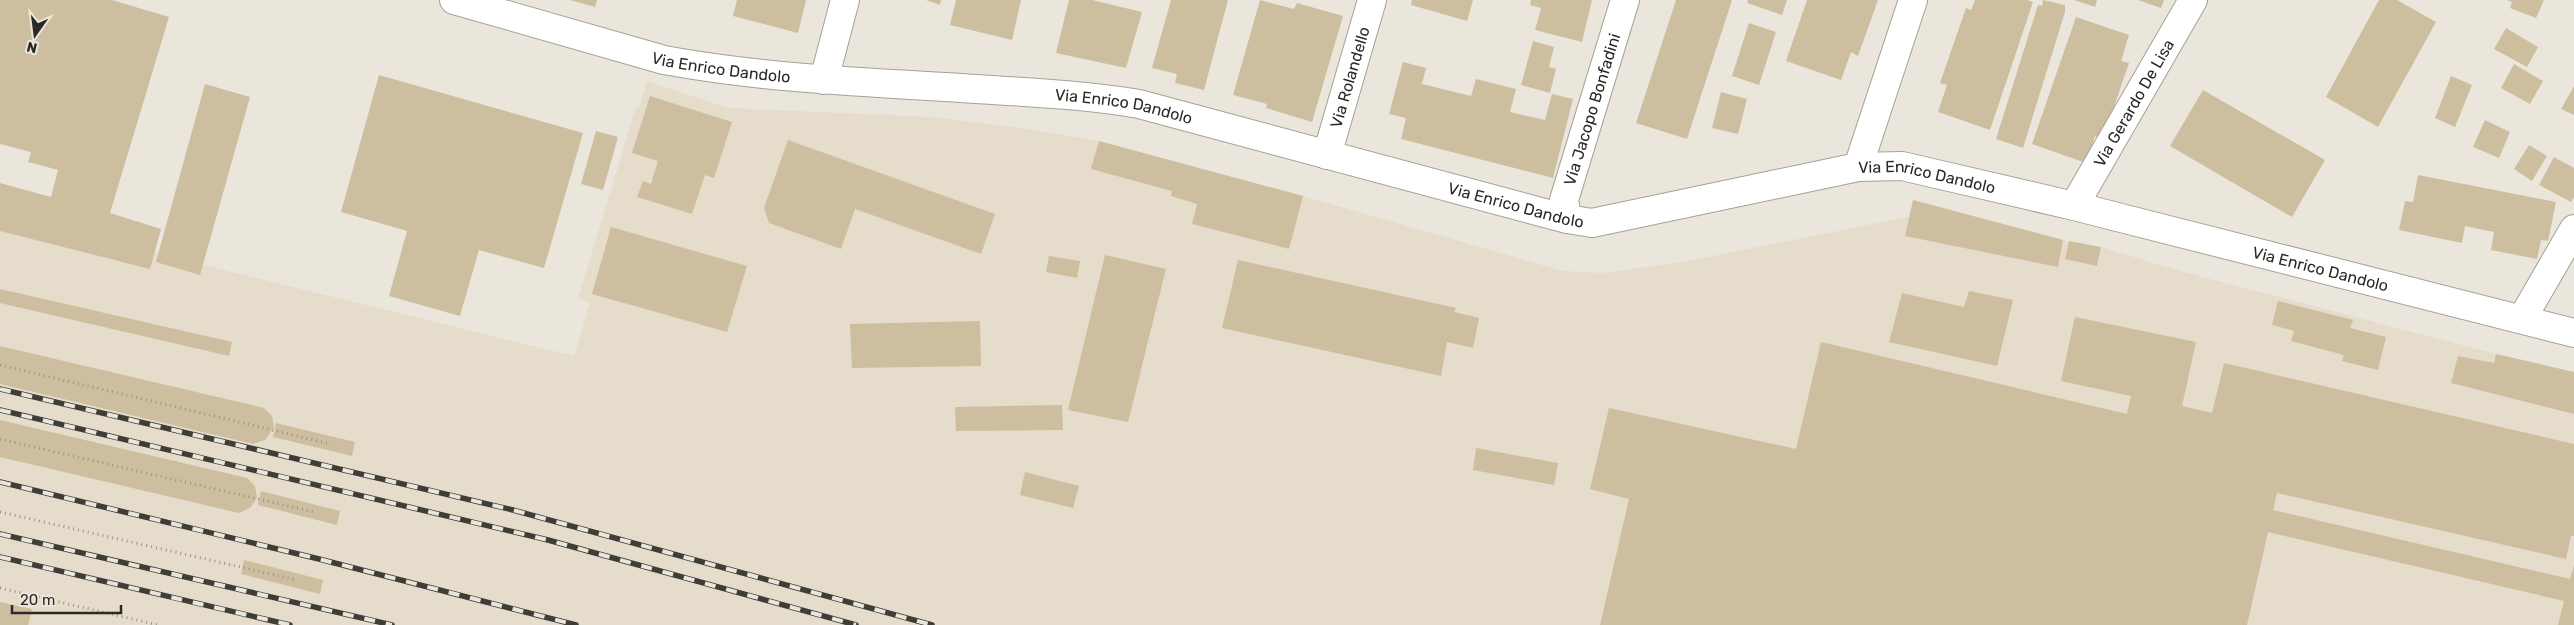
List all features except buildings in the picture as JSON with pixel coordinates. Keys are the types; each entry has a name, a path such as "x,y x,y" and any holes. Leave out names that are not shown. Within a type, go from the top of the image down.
{"street":[{"name":"Via Enrico Dandolo","path":"454,0 664,60 699,66 824,80 1088,96 1139,104 1567,219 1592,222 1858,167 1902,166 2074,206 2574,333"},
{"path":"824,80 845,0"},
{"name":"Via Rolandello","path":"1327,155 1372,0"},
{"name":"Via Jacopo Bonfadini","path":"1567,219 1564,200 1625,0"},
{"path":"1858,167 1913,0"},
{"name":"Via Gerardo De Lisa","path":"2074,206 2193,0"},
{"path":"2522,319 2574,230"}],"path":[{"path":"0,365 332,444"},
{"path":"0,439 314,512"},
{"path":"0,512 298,580"},
{"path":"0,588 158,625"}],"shaded area":[{"path":"647,81 729,108 932,117 1029,129 1099,141 1303,196 1563,271 1602,273 1683,262 1912,216 1913,200 2063,240 2101,247 2180,271 2496,354 2574,372 2574,625 0,625 0,215 574,356 590,303 578,299 636,107 639,108"}],"railway":[{"path":"0,389 513,510 932,625"},
{"path":"0,410 548,540 856,625"},
{"path":"0,482 319,559 576,625"},
{"path":"0,534 392,625"},
{"path":"0,557 290,625"}]}
